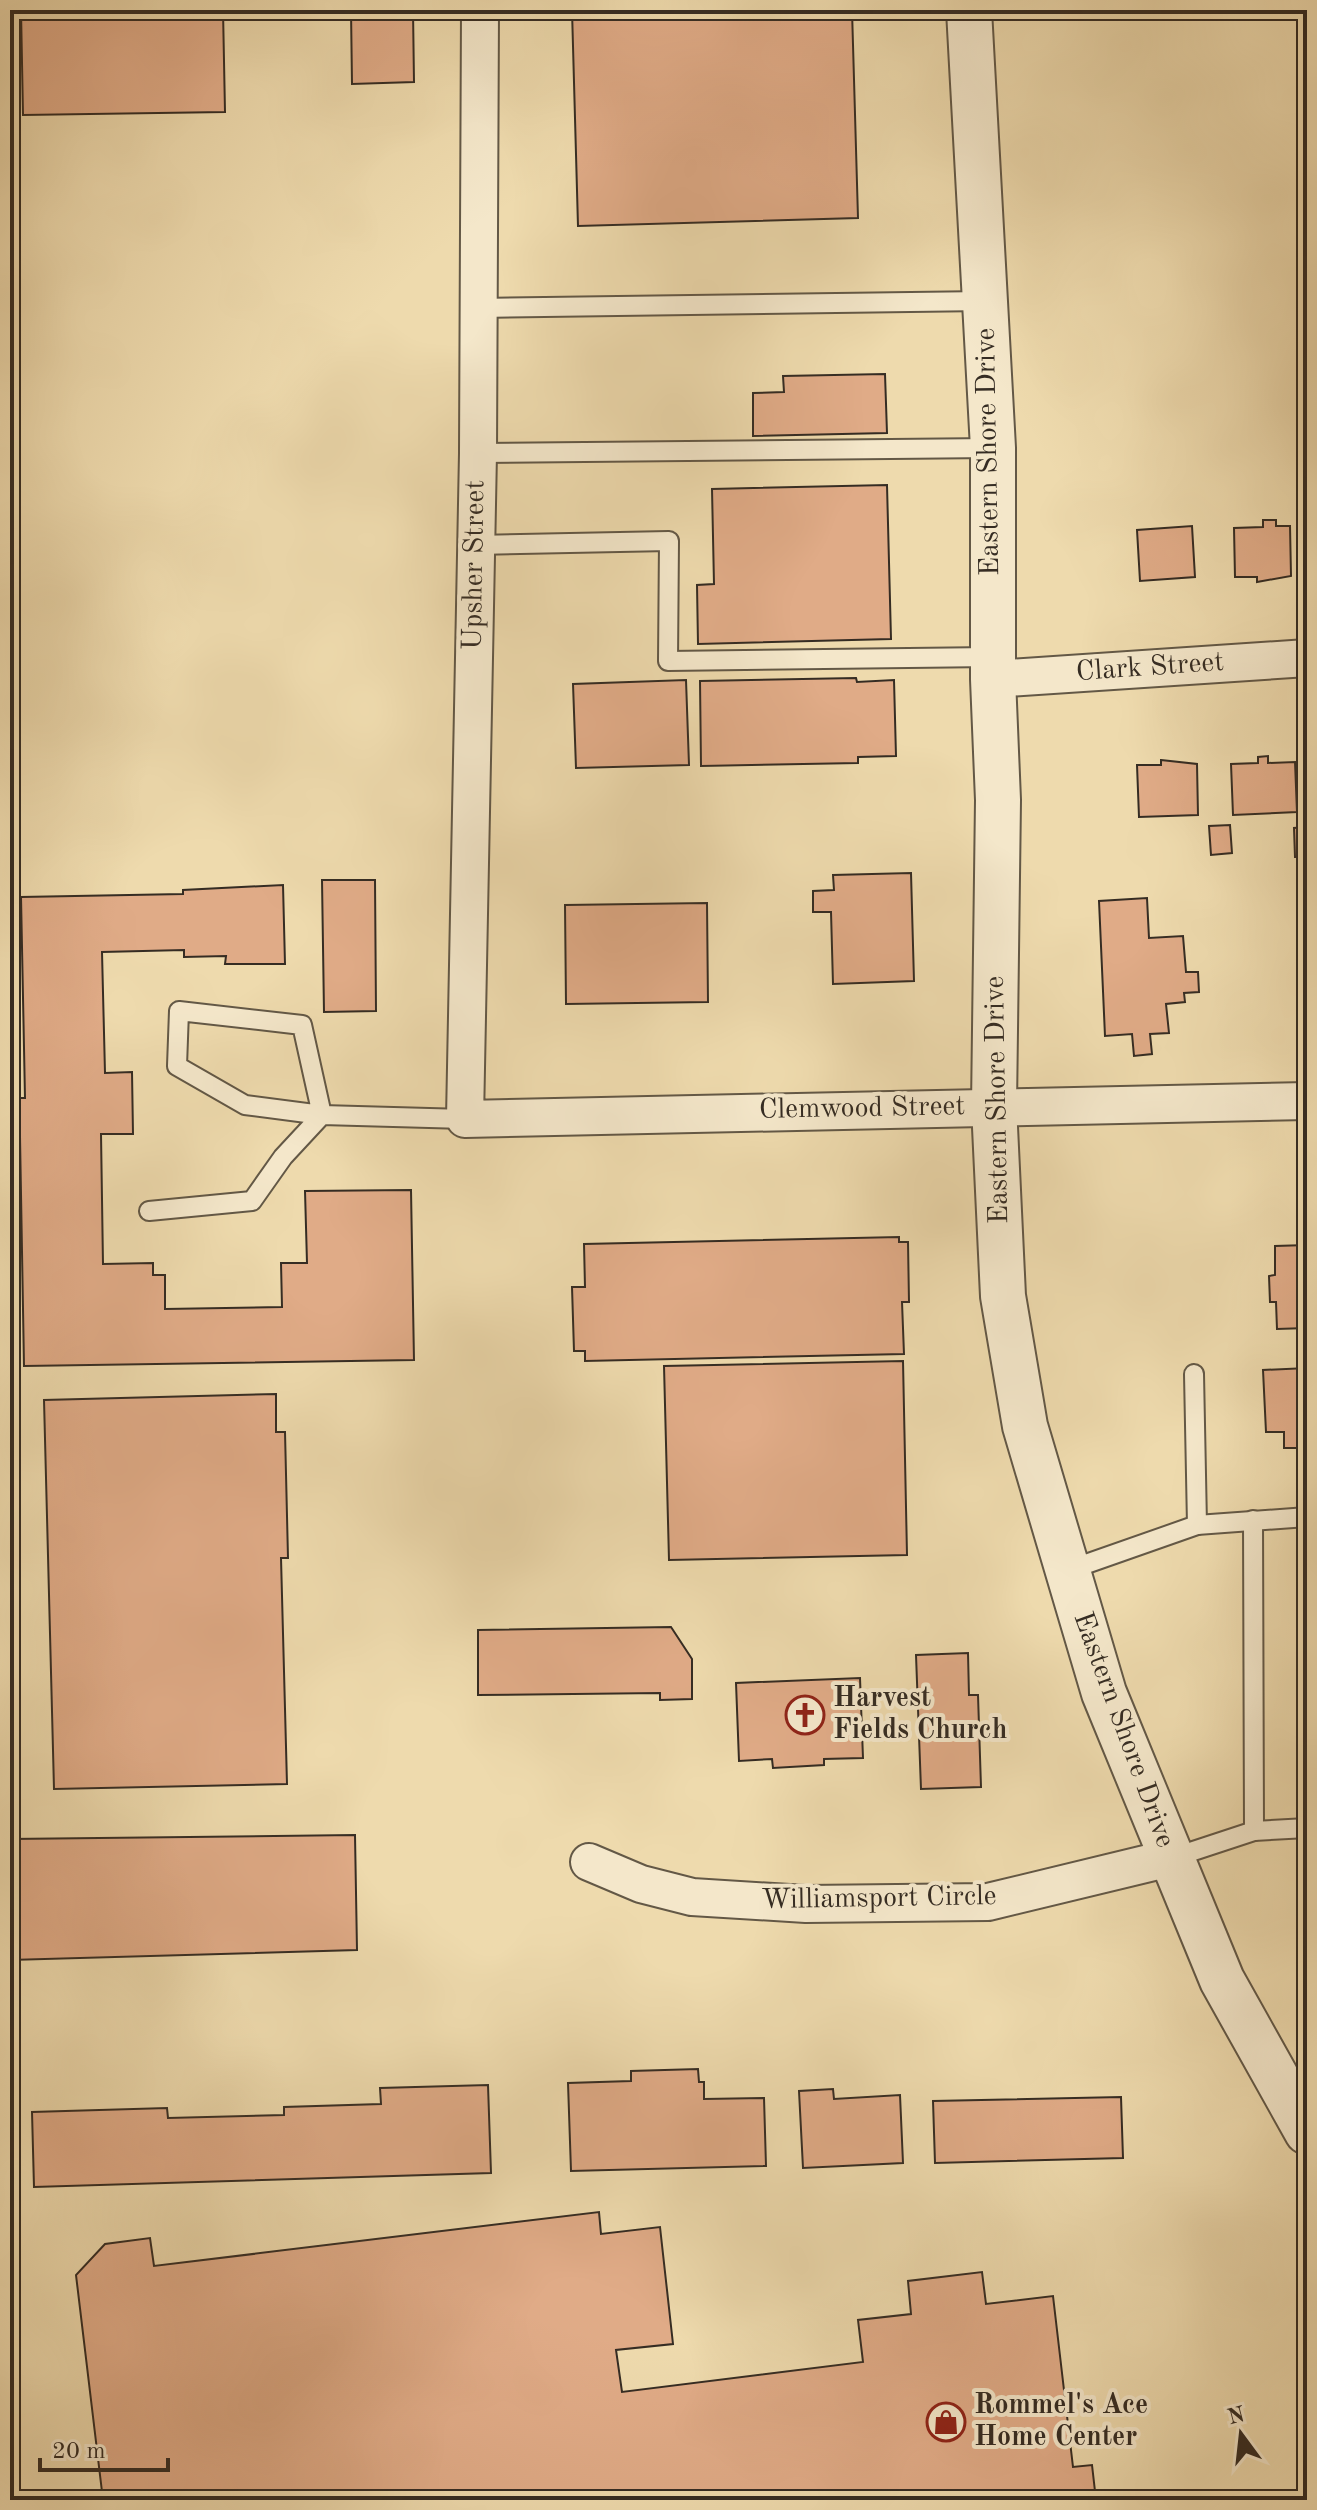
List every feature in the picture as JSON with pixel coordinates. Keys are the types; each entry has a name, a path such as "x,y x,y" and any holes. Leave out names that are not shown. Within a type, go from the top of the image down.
{"street":[{"name":"Upsher Street","path":"465,1119 478,453 480,10"},
{"name":"Eastern Shore Drive","path":"969,10 993,448 993,668 998,800 994,1106 1003,1296 1025,1426 1104,1693 1222,1980 1307,2132"},
{"name":"Clark Street","path":"993,668 1307,658"},
{"name":"Clemwood Street","path":"465,1119 1307,1101"},
{"name":"Williamsport Circle","path":"589,1862 641,1884 692,1897 806,1904 988,1902 1170,1858"}],"lane":[{"path":"478,308 985,301"},
{"path":"478,453 993,448"},
{"path":"476,545 669,541 668,661 993,668"},
{"path":"322,1115 302,1025 179,1011 177,1066 245,1105 322,1115 465,1119"},
{"path":"149,1211 252,1201 283,1157 322,1115"},
{"path":"1194,1374 1197,1525"},
{"path":"1066,1571 1197,1525 1307,1517"},
{"path":"1253,1520 1254,1831"},
{"path":"1170,1858 1254,1831 1307,1828"}],"building":[{"path":"21,10 223,10 225,112 23,115"},
{"path":"351,10 413,10 414,82 352,84"},
{"path":"572,10 852,10 858,218 578,226"},
{"path":"885,374 887,433 753,436 753,393 784,392 783,376"},
{"path":"887,485 891,639 698,644 697,585 714,584 712,489"},
{"path":"1263,520 1276,520 1276,526 1290,526 1291,576 1257,582 1257,577 1235,577 1234,528 1263,527"},
{"path":"1192,526 1195,577 1140,581 1137,530"},
{"path":"856,678 857,682 894,680 896,756 858,757 858,763 701,766 700,681"},
{"path":"686,680 689,765 576,768 573,684"},
{"path":"1268,756 1268,763 1295,762 1297,812 1233,815 1231,764 1258,763 1258,757"},
{"path":"1161,760 1197,764 1198,815 1139,817 1137,765 1161,765"},
{"path":"1230,825 1232,853 1211,855 1209,826"},
{"path":"1307,827 1307,857 1295,857 1294,828"},
{"path":"911,873 914,981 833,984 831,912 813,912 813,891 834,890 833,875"},
{"path":"322,880 375,880 376,1011 324,1012"},
{"path":"283,885 285,964 225,964 226,956 184,957 184,950 102,952 105,1073 132,1072 133,1134 101,1134 103,1264 153,1263 153,1275 165,1275 165,1309 282,1307 281,1263 307,1263 305,1191 411,1190 414,1360 24,1366 20,1137 10,1137 10,1098 25,1098 21,897 183,894 183,890"},
{"path":"1147,898 1149,938 1183,936 1186,972 1198,972 1199,992 1184,993 1185,1002 1166,1004 1169,1033 1150,1034 1152,1054 1134,1056 1132,1034 1105,1036 1099,901"},
{"path":"707,903 708,1002 566,1004 565,905"},
{"path":"899,1237 899,1242 908,1242 909,1302 902,1302 904,1354 585,1361 585,1351 574,1351 572,1287 585,1287 584,1244"},
{"path":"1307,1245 1307,1328 1277,1329 1276,1302 1270,1302 1269,1276 1275,1275 1275,1246"},
{"path":"903,1361 907,1555 669,1560 664,1366"},
{"path":"1307,1368 1307,1448 1284,1448 1284,1432 1266,1432 1263,1370"},
{"path":"276,1394 276,1432 285,1432 288,1558 281,1558 287,1784 54,1789 44,1400"},
{"path":"671,1627 692,1659 692,1699 660,1700 660,1693 478,1695 478,1630"},
{"path":"968,1653 969,1695 978,1695 981,1787 921,1789 916,1655"},
{"path":"860,1678 863,1758 824,1759 824,1765 773,1768 772,1759 739,1761 736,1683"},
{"path":"355,1835 357,1950 10,1960 10,1839"},
{"path":"698,2069 699,2082 704,2082 704,2099 764,2098 766,2166 571,2171 568,2083 631,2081 631,2071"},
{"path":"488,2085 491,2173 34,2187 32,2112 167,2108 168,2118 284,2115 284,2107 381,2104 380,2088"},
{"path":"833,2089 834,2099 900,2095 903,2163 803,2168 799,2091"},
{"path":"1121,2097 1123,2158 935,2163 933,2101"},
{"path":"599,2212 601,2234 660,2227 673,2344 616,2350 622,2392 863,2362 858,2320 911,2314 908,2281 982,2272 986,2304 1053,2296 1073,2467 1092,2465 1096,2500 103,2500 76,2275 105,2244 150,2238 154,2266"}],"place":[{"name":"Harvest Fields Church","path":"805,1715"},
{"name":"Rommel's Ace Home Center","path":"946,2422"}]}
